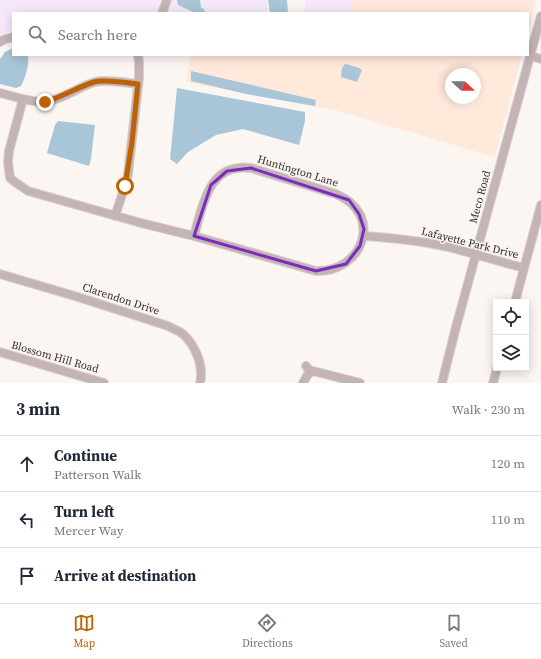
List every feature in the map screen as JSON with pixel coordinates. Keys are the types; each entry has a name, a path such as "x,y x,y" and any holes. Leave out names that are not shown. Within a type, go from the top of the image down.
{"street":[{"path":"162,12 167,0"},
{"name":"Meco Road","path":"442,383 541,16"},
{"path":"0,42 12,37"},
{"path":"116,216 128,174 138,84 138,56"},
{"path":"530,56 541,59"},
{"path":"0,93 23,99 45,102 95,82 102,81 138,84"},
{"path":"23,99 9,151 8,162 10,178 28,191 316,271 335,269 346,264 360,246 364,236"},
{"name":"Huntington Lane","path":"194,236 207,193 211,185 217,178 227,171 238,168 251,168 336,194 349,200 360,214 364,228 364,236"},
{"path":"516,299 541,205"},
{"name":"Lafayette Park Drive","path":"364,236 426,243 455,249 524,268"},
{"name":"Clarendon Drive","path":"0,274 168,326 180,332 196,353 201,373 200,383"},
{"name":"Blossom Hill Road","path":"0,352 104,383"},
{"path":"303,383 308,374 308,369 360,383"},
{"path":"493,383 496,371"}],"highlighted area":[{"path":"251,168 349,200 359,214 364,229 360,246 346,264 316,271 194,236 211,185 227,171"}],"shaded area":[{"path":"0,0 267,0 268,12 12,12 12,31 8,32 0,38"},
{"path":"305,0 353,0 351,12 305,12"},
{"path":"353,0 536,0 529,28 529,12 351,12"},
{"path":"190,56 522,56 495,157 338,111 186,82"}],"water":[{"path":"177,0 200,0 201,8 204,9 205,12 193,12 178,5"},
{"path":"268,0 287,0 288,12 270,12"},
{"path":"12,48 12,56 28,56 28,67 21,86 16,88 0,84 0,59 5,52"},
{"path":"345,64 362,70 357,82 341,77 342,68"},
{"path":"191,71 316,100 315,106 246,94 191,81"},
{"path":"177,88 305,112 305,121 299,145 243,129 216,135 188,152 177,164 170,159"},
{"path":"58,121 95,125 89,166 47,153 55,125"}],"route":[{"path":"45,102 95,82 102,81 138,84 128,174 125,186"}]}
